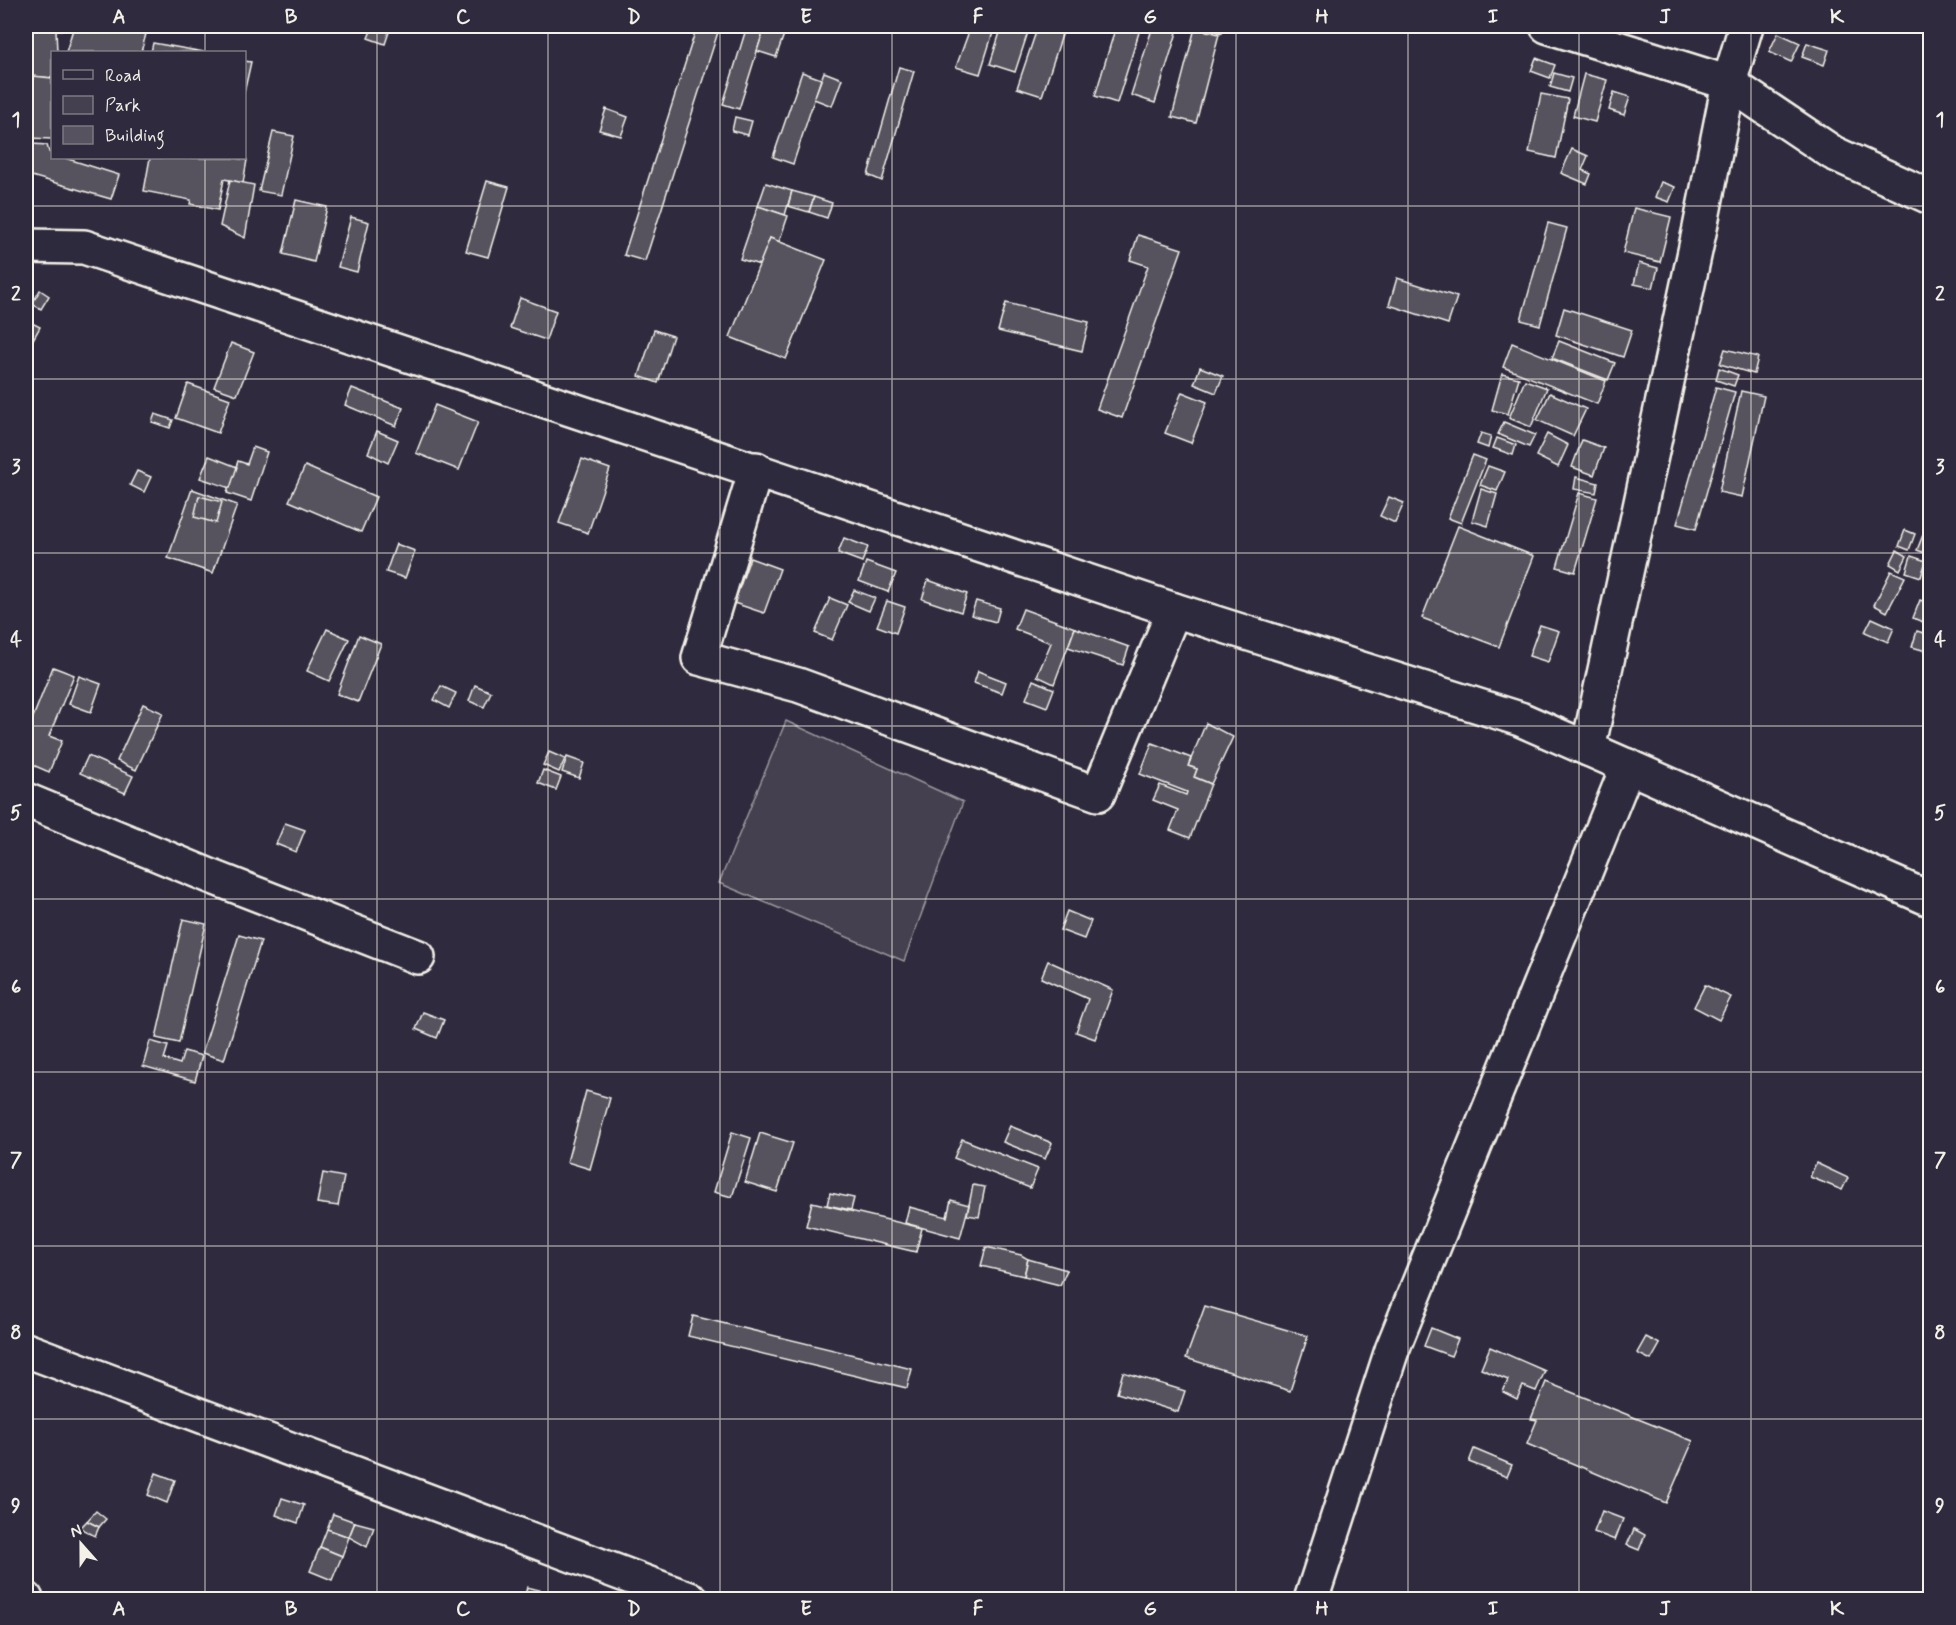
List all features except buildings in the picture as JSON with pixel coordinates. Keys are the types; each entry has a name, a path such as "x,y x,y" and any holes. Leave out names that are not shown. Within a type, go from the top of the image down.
{"street":[{"path":"1547,26 1729,83 1833,153 1930,197"},
{"path":"1588,749 1698,240 1729,83 1746,26"},
{"path":"26,246 84,247 1174,610 1520,719 1930,899"},
{"path":"756,469 699,658 798,685 1098,794 1174,610"},
{"path":"1311,1599 1392,1350 1628,766"},
{"path":"26,800 210,876 418,957"},
{"path":"26,1350 692,1599"}],"green space":[{"path":"786,721 963,802 904,961 719,883"}]}
